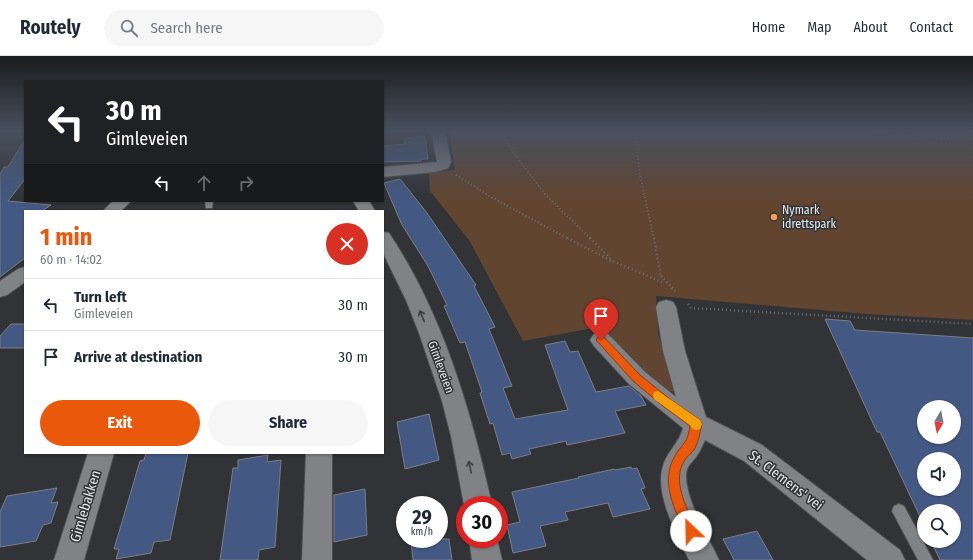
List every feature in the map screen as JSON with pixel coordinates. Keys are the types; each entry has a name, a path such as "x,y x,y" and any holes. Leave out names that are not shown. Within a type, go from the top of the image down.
{"street":[{"path":"384,172 435,168 443,165 443,155"},
{"path":"112,210 122,202"},
{"name":"Gimleveien","path":"384,239 416,301 440,363 453,400 466,446 476,496"},
{"path":"676,300 674,351 696,424 691,444 679,458 675,468 674,482 676,496 704,560"},
{"path":"601,340 637,378 667,403 696,424"},
{"name":"St. Clemens' vei","path":"696,424 753,453 890,560"},
{"name":"Gimlebakken","path":"69,560 102,454"},
{"path":"317,560 319,454"},
{"path":"485,548 487,560"}],"lane":[{"path":"899,511 926,560"}],"path":[{"path":"515,155 545,194 616,263"},
{"path":"638,155 662,282 676,300 691,308 973,324"},
{"path":"443,165 479,190 581,246 616,263 662,282"},
{"path":"661,276 676,300"}],"shaded area":[{"path":"453,155 973,155 973,320 867,314 656,296 658,333 675,392 658,389 599,327 523,341 469,240 430,191 429,172 455,170"}],"building":[{"path":"16,155 24,155 24,180 8,201 51,205 44,210 24,210 24,259 0,277 0,174 4,167 8,167"},
{"path":"384,155 427,155 428,159 421,159 421,161 384,162"},
{"path":"400,179 427,213 476,285 474,286 495,327 489,329 512,386 503,388 515,419 568,410 545,345 565,341 570,352 578,351 596,392 629,386 641,396 646,405 615,411 625,433 567,445 566,441 529,449 531,454 512,459 510,453 502,455 493,423 490,424 480,393 482,392 465,342 460,343 444,306 447,305 428,266 402,225 384,183"},
{"path":"825,319 850,321 855,330 973,338 973,560 940,560 934,548 961,548 961,504 917,504 917,510 880,432 877,432"},
{"path":"11,324 24,324 24,348 0,348 0,336"},
{"path":"429,414 439,460 405,469 397,422"},
{"path":"146,454 188,454 170,540 154,542 151,553 116,559 119,549 114,549 140,461 144,460"},
{"path":"268,455 267,462 281,460 275,547 259,550 258,560 220,560 233,468 238,468 238,460"},
{"path":"631,467 632,469 637,468 645,488 641,489 650,509 613,517 608,503 565,512 568,520 540,526 546,546 513,553 508,525 520,522 512,492"},
{"path":"57,488 51,503 58,502 51,523 43,525 36,541 0,547 0,512 7,496"},
{"path":"365,489 367,535 334,542 334,495"},
{"path":"757,531 773,560 734,560 723,539"},
{"path":"449,539 452,560 413,560 412,548 448,548"}],"slow traffic":[{"path":"658,396 696,425"}],"place":[{"name":"Nymark idrettspark","path":"774,217"}],"route":[{"path":"601,340 637,378 667,403 696,424 691,444 679,458 675,468 674,482 676,496 691,531"}]}
